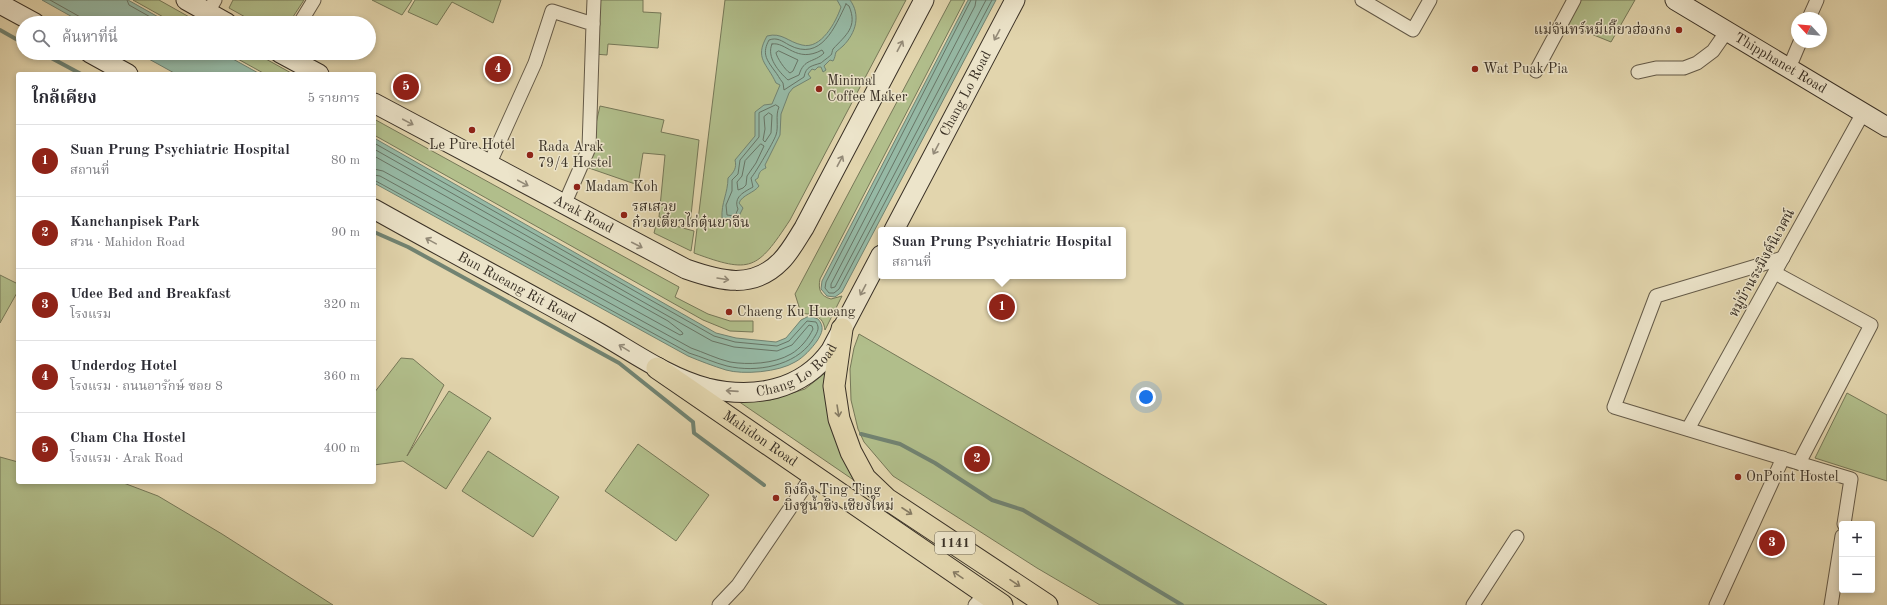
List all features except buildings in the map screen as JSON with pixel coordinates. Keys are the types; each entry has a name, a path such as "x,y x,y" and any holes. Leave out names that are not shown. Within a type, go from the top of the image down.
{"main road":[{"path":"186,0 212,6 221,16"},
{"name":"Arak Road","path":"376,105 686,269 725,280 744,281 765,275 782,261 804,228 924,0"},
{"name":"Chang Lo Road","path":"896,227 1015,0"},
{"name":"Thipphanet Road","path":"1675,0 1887,127"},
{"path":"0,4 22,16"},
{"path":"103,60 124,72"},
{"path":"294,60 315,72"},
{"name":"Bun Rueang Rit Road","path":"376,210 596,330 657,368"},
{"name":"Chang Lo Road","path":"657,368 705,387 722,390 758,391 776,389 808,375 821,364 842,329 878,261"},
{"name":"1141","path":"842,329 834,386 839,419 851,452 865,478 887,499 1047,605"},
{"name":"Mahidon Road","path":"657,368 842,496 988,601"}],"street":[{"path":"304,16 314,0"},
{"path":"564,205 589,148 594,0"},
{"path":"1362,0 1413,30 1430,0"},
{"path":"1536,71 1574,0"},
{"path":"1812,12 1816,0"},
{"path":"489,165 535,63 552,11 593,24"},
{"path":"1638,72 1656,68 1684,68 1697,63 1713,51 1728,31"},
{"path":"1790,68 1798,48"},
{"name":"หมู่บ้านระมิงค์นิเวศน์","path":"1688,429 1863,113"},
{"path":"1783,258 1656,296 1614,406 1851,478 1844,521"},
{"path":"1774,273 1871,325 1800,463"},
{"path":"1716,605 1783,458"},
{"path":"719,605 738,585 812,476"},
{"path":"1473,605 1517,537"},
{"path":"1831,605 1839,555"}],"shaded area":[{"path":"133,0 159,0 188,16 162,16"},
{"path":"233,0 304,0 294,16 243,16 229,8"},
{"path":"372,0 412,0 402,15"},
{"path":"415,0 501,0 493,23 452,2 437,25 408,12"},
{"path":"598,0 643,0 643,12 661,13 658,48 608,44 607,55 594,54"},
{"path":"725,0 906,0 790,220 779,237 760,258 751,263 741,265 728,264 694,253"},
{"path":"951,0 965,0 820,279 819,286 824,296 831,299 842,296 825,330 820,319 814,315 801,313 795,294"},
{"path":"1576,0 1635,0 1611,42 1564,23"},
{"path":"240,60 268,60 289,72 261,72"},
{"path":"600,106 664,120 661,132 699,140 690,225 659,217 665,155 643,153 638,185 586,167"},
{"path":"376,120 679,287 675,297 708,314 730,321 753,321 753,332 730,331 703,320 376,136"},
{"path":"657,221 694,231 691,251 654,233"},
{"path":"0,275 16,283 16,295 0,323"},
{"path":"859,334 1327,605 1100,605 1037,568 893,476 864,442 858,429 851,400 850,369 854,348"},
{"path":"401,358 413,359 444,385 407,456 449,391 491,418 446,489 403,461 376,465 376,390"},
{"path":"829,370 858,483 738,401 770,400 805,389"},
{"path":"1847,393 1887,415 1887,481 1815,458"},
{"path":"638,444 709,495 676,541 605,491"},
{"path":"488,451 559,497 533,537 462,491"},
{"path":"0,457 16,461 16,484 126,484 158,496 222,534 333,605 0,605"}],"water":[{"path":"42,0 128,0 157,16 71,16"},
{"path":"837,0 850,0 856,18 854,30 843,46 836,52 833,61 830,60 824,66 826,70 823,72 821,67 818,67 815,70 812,69 808,74 811,78 793,88 789,93 781,114 780,135 765,165 766,168 760,172 758,178 755,180 759,186 745,196 739,203 743,208 737,220 731,221 722,218 728,178 732,174 736,165 735,160 755,136 755,112 764,105 772,104 780,85 776,83 763,61 762,50 767,36 781,36 802,45 815,43 827,34 835,20 841,7"},
{"path":"968,0 996,0 842,292 835,297 827,296 821,289 822,281"},
{"path":"151,60 235,60 256,72 172,72"},
{"path":"376,139 716,333 736,338 776,342 786,338 801,320 809,316 818,319 822,325 820,335 810,350 798,360 780,368 761,372 733,372 688,356 376,184"}],"waterway":[{"path":"0,30 16,39"},
{"path":"55,60 77,72"},
{"path":"376,233 408,247 619,363 693,422 694,433 764,485"},
{"path":"861,434 900,444 935,463 992,500 1023,510 1182,605"}],"place":[{"name":"แม่จันทร์หมี่เกี๊ยวฮ่องกง","path":"1679,30"},
{"name":"Underdog Hotel","path":"498,69"},
{"name":"Wat Puak Pia","path":"1475,69"},
{"name":"Cham Cha Hostel","path":"406,87"},
{"name":"Minimal Coffee Maker","path":"819,89"},
{"name":"Le Pure Hotel","path":"472,130"},
{"name":"Rada Arak 79/4 Hostel","path":"530,155"},
{"name":"Madam Koh","path":"577,187"},
{"name":"รสเสวย ก๋วยเตี๋ยวไก่ตุ๋นยาจีน","path":"624,215"},
{"name":"Suan Prung Psychiatric Hospital","path":"1002,307"},
{"name":"Chaeng Ku Hueang","path":"729,312"},
{"name":"Kanchanpisek Park","path":"977,459"},
{"name":"OnPoint Hostel","path":"1738,477"},
{"name":"ถิงถิง Ting Ting บิงซูน้ำขิง เชียงใหม่","path":"776,498"},
{"name":"Udee Bed and Breakfast","path":"1772,543"}]}
